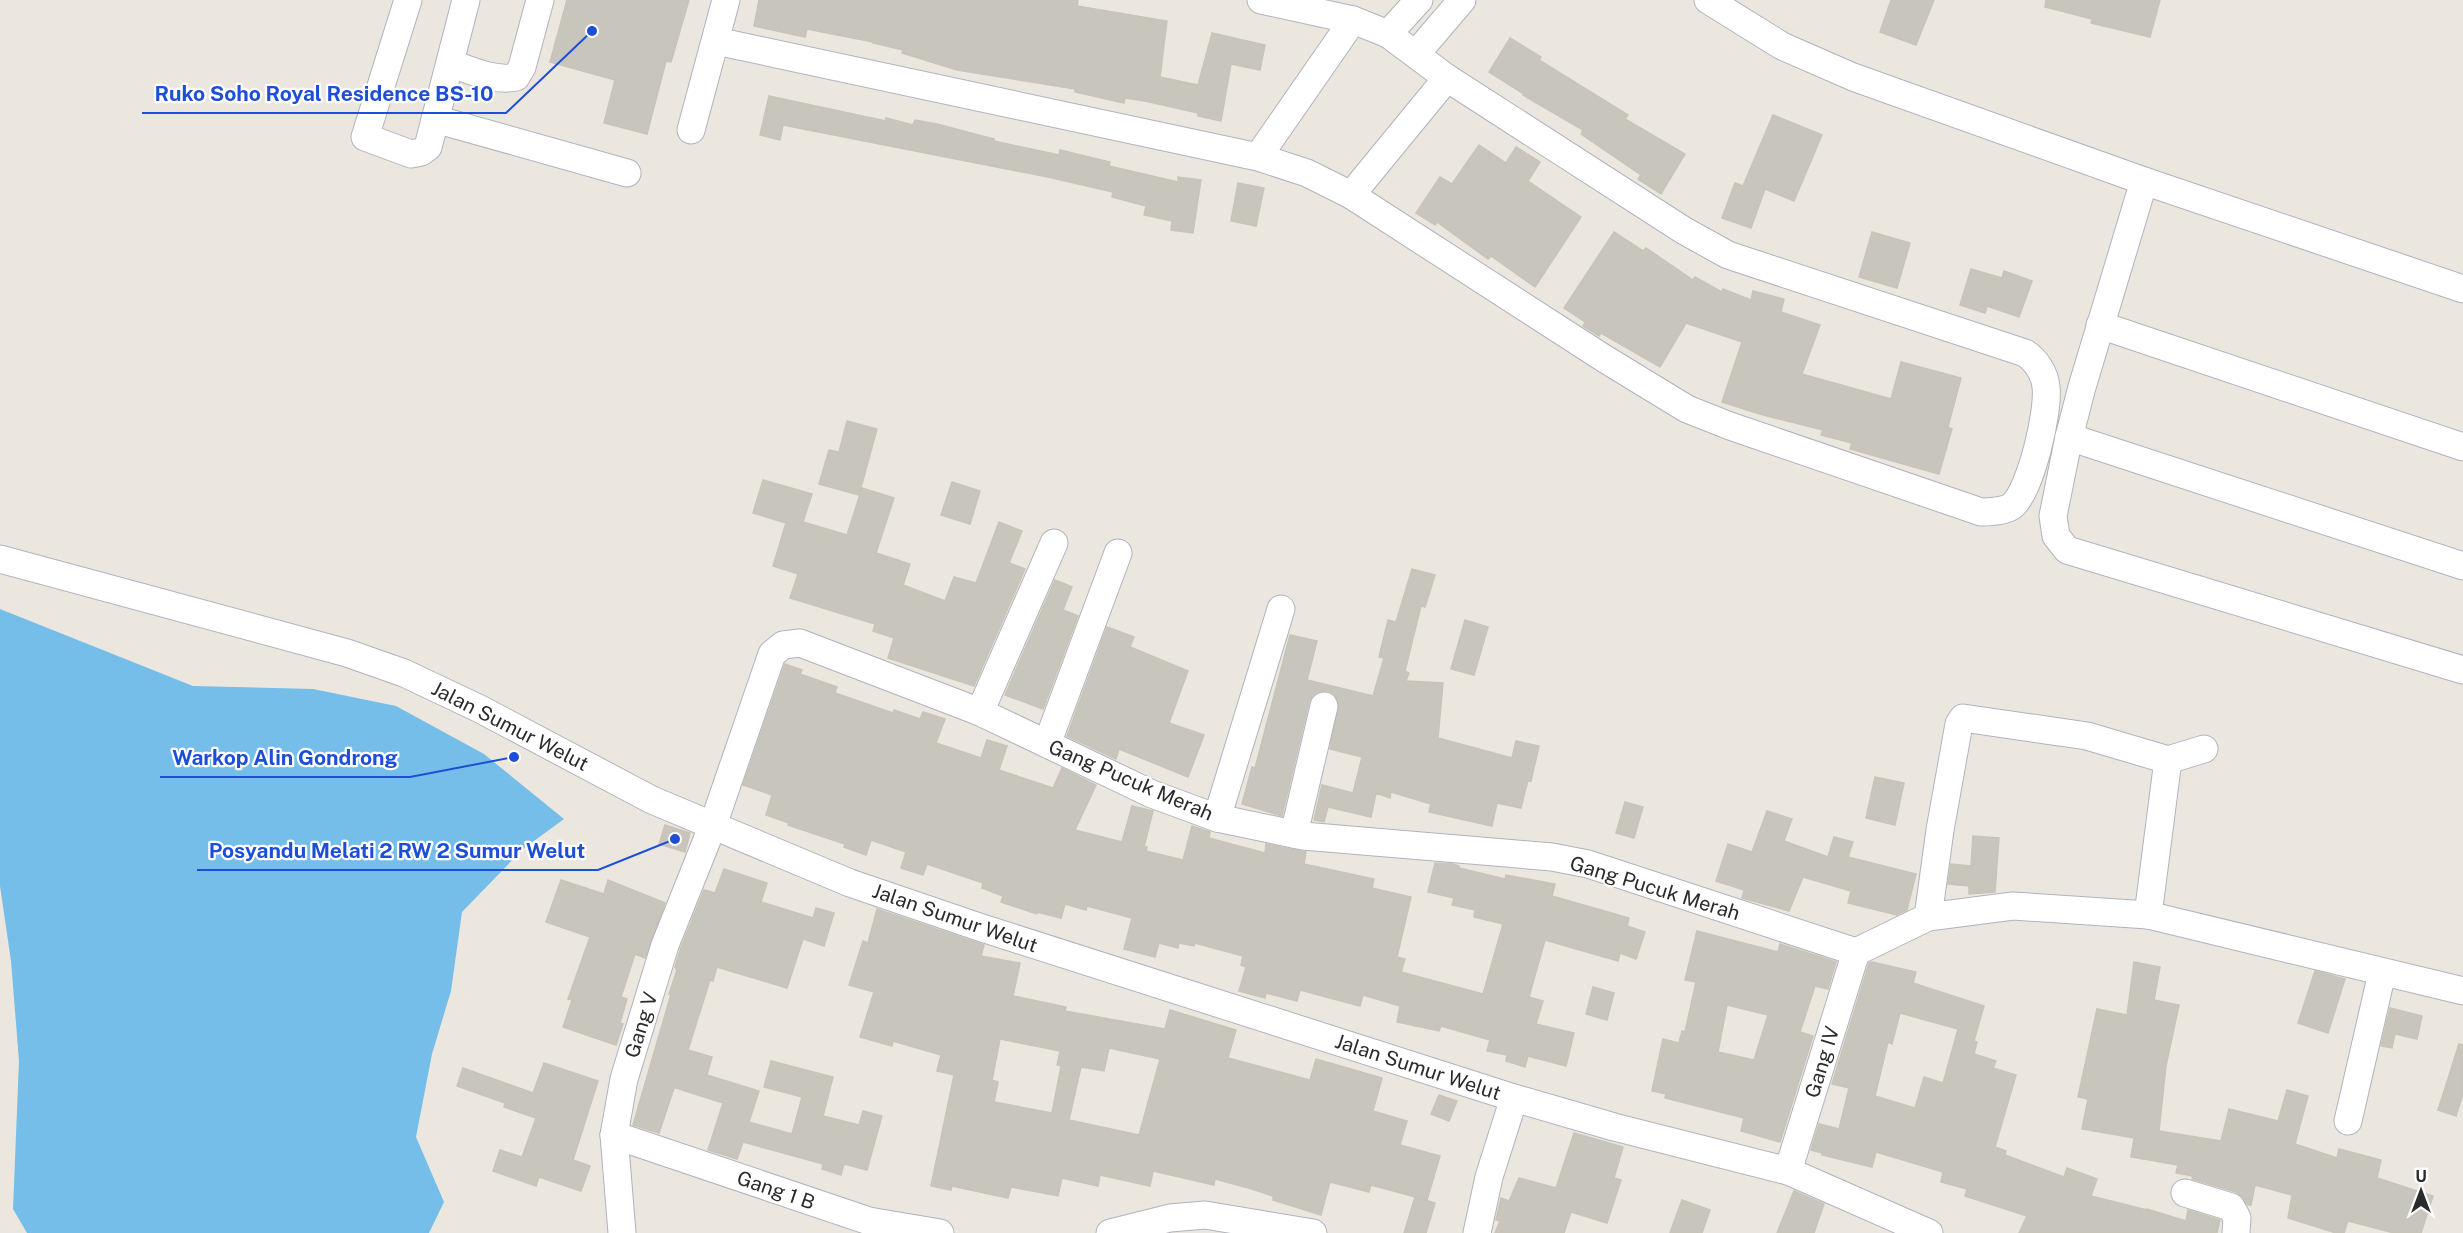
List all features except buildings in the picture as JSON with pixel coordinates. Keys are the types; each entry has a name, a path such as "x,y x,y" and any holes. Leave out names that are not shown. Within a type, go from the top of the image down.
{"street":[{"path":"408,0 366,139 411,154 422,152 428,147 466,0"},
{"path":"450,63 485,75 508,79 516,77 522,67 540,0"},
{"path":"691,130 726,0"},
{"path":"716,41 1258,157 1307,173 1351,195 1605,359 1687,409 1730,426 1981,512 2011,506 2021,492 2042,431 2046,389 2044,379 2031,357 1728,255 1683,230 1447,78 1388,34 1353,20 1261,0"},
{"path":"1388,34 1419,0"},
{"path":"1416,54 1462,0"},
{"path":"1708,0 1782,46 1853,77 2144,181 2463,290"},
{"path":"1258,157 1353,20"},
{"path":"1351,195 1447,78"},
{"path":"435,119 627,172"},
{"path":"2144,181 2069,437 2053,516 2056,536 2067,550 2463,670"},
{"path":"2100,326 2463,447"},
{"path":"2069,437 2463,566"},
{"path":"980,712 1054,543"},
{"path":"1047,744 1118,553"},
{"name":"Jalan Sumur Welut","path":"0,559 347,653 405,673 480,709 652,800 850,883 979,927 1514,1098 1614,1127 1788,1171 1929,1233"},
{"path":"1217,818 1281,609"},
{"name":"Gang Pucuk Merah","path":"713,825 772,654 783,645 800,644 980,712 1152,794 1217,818 1293,834 1552,857 1588,864 1856,952"},
{"path":"1293,834 1324,706"},
{"path":"1928,917 1955,745 1959,724 1963,718 2087,736 2168,760 2204,749"},
{"path":"2148,915 2168,760"},
{"name":"Gang V","path":"622,1233 614,1135 624,1079 665,945 713,825"},
{"path":"1856,952 1928,917 2013,906 2148,915 2463,991"},
{"name":"Gang IV","path":"1788,1171 1856,952"},
{"path":"2348,1121 2382,973"},
{"path":"1477,1233 1489,1177 1514,1098"},
{"name":"Gang 1 B","path":"614,1135 869,1221 940,1233"},
{"path":"2185,1193 2231,1207 2237,1218 2236,1233"},
{"path":"1110,1233 1170,1218 1205,1215 1223,1225 1313,1233"}],"water":[{"path":"0,609 193,686 313,689 396,706 484,754 564,819 523,849 462,912 451,991 432,1054 416,1137 444,1202 429,1233 27,1233 13,1209 19,1061 11,961 0,886"}],"place":[{"name":"Ruko Soho Royal Residence BS-10","path":"592,31"},
{"name":"Warkop Alin Gondrong","path":"514,757"},
{"name":"Posyandu Melati 2 RW 2 Sumur Welut","path":"675,839"}]}
